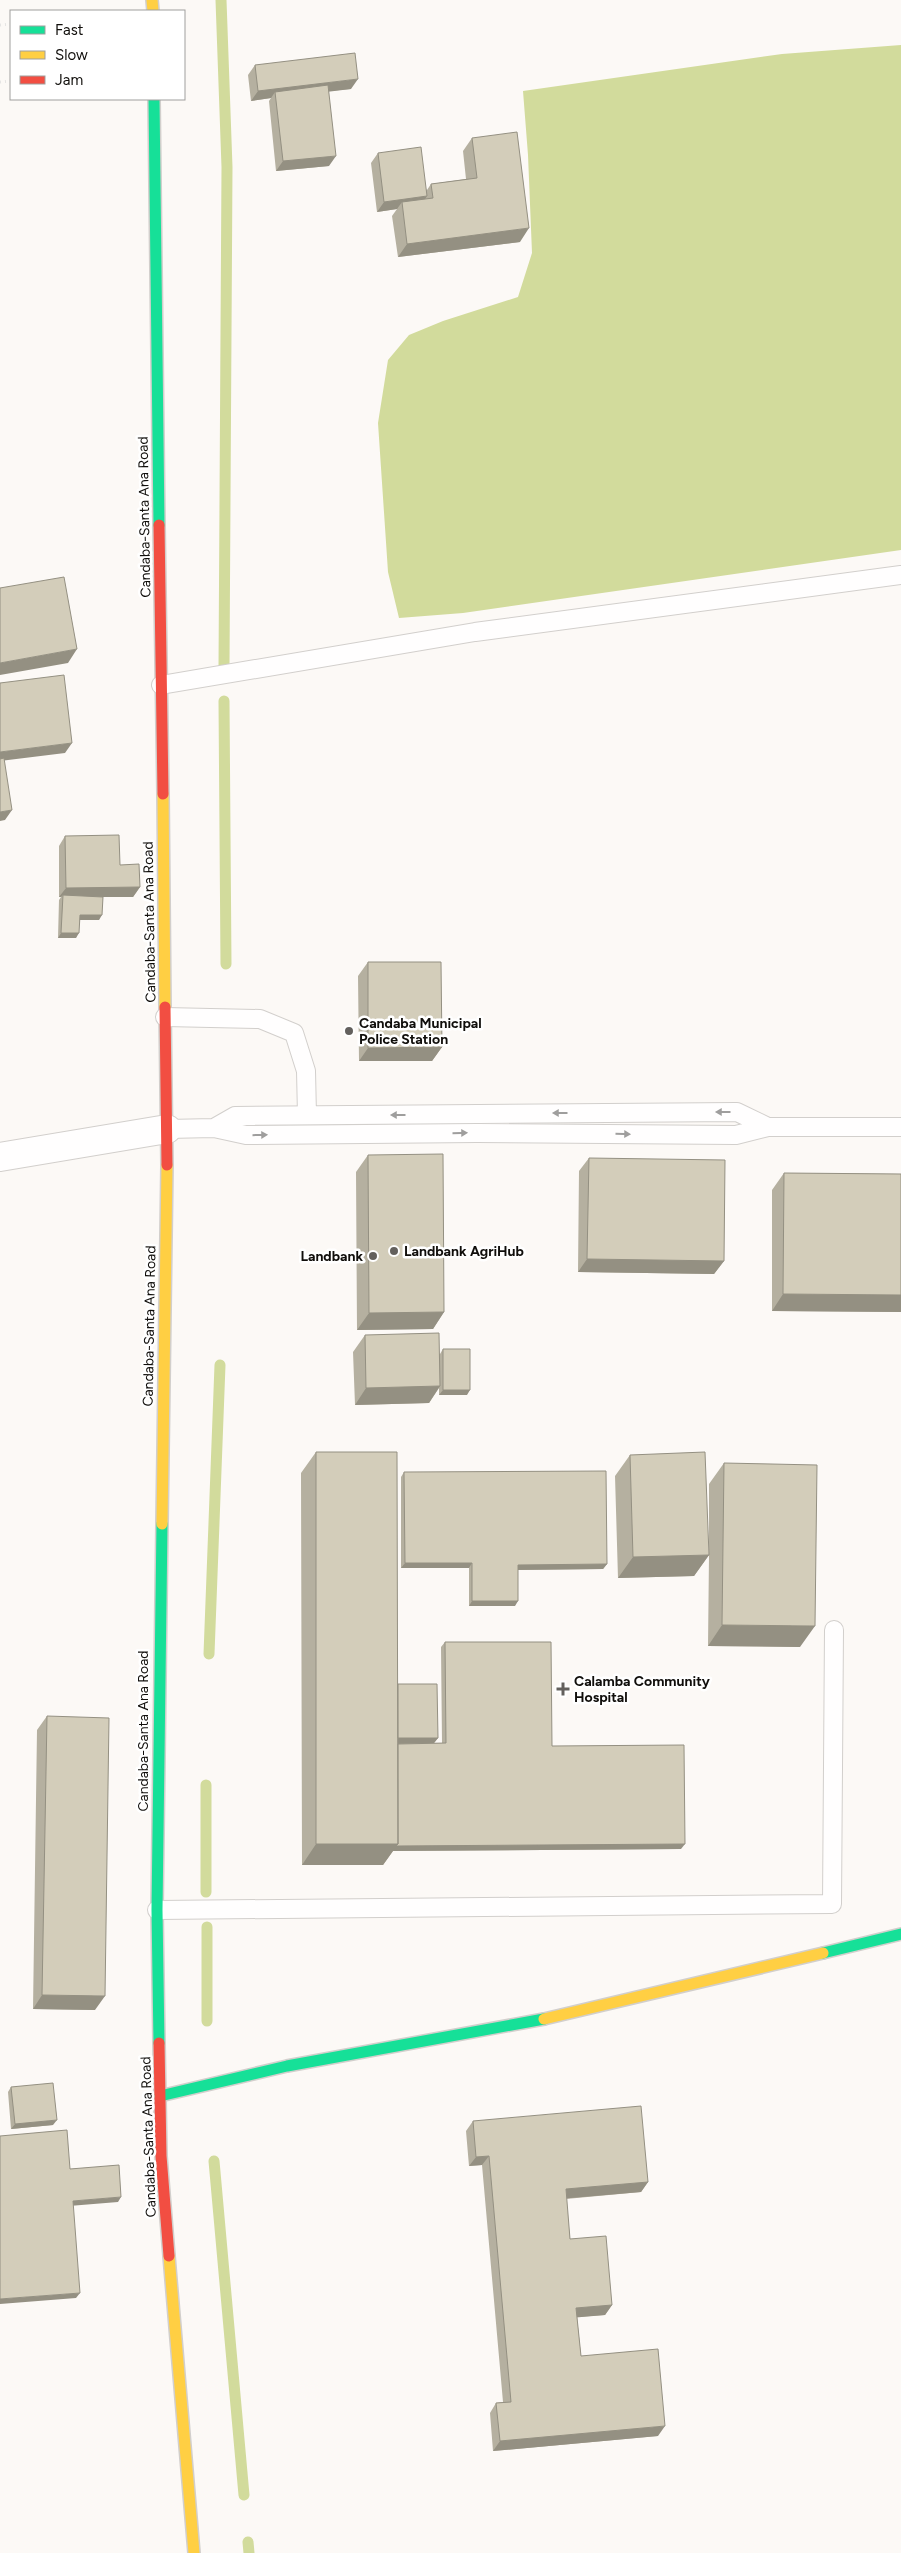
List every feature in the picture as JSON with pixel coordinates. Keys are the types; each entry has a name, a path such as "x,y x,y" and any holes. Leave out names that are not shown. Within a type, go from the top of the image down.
{"main road":[{"name":"Candaba-Santa Ana Road","path":"154,100 167,1128 157,1910 160,2096 161,2156 194,2553"},
{"path":"160,2096 286,2066 572,2014 901,1934"}],"street":[{"path":"0,1157 167,1128"}],"lane":[{"path":"162,685 475,632 901,575"},
{"path":"165,1017 260,1019 294,1033 306,1071 307,1115"},
{"path":"214,1128 235,1116 737,1112 768,1127"},
{"path":"167,1128 214,1128 246,1135 467,1133 736,1135 768,1127 901,1126"},
{"path":"157,1910 832,1904 834,1630"}],"shaded area":[{"path":"901,45 901,550 463,613 399,618 388,572 378,423 388,360 409,335 443,321 518,297 532,253 523,91 782,54"}],"building":[{"path":"355,53 358,79 258,91 255,65"},
{"path":"328,85 336,156 283,161 275,92"},
{"path":"517,132 529,228 407,244 402,202 433,198 431,184 477,178 472,138"},
{"path":"421,147 427,196 384,202 378,153"},
{"path":"64,577 77,649 0,663 0,588"},
{"path":"64,675 72,743 0,752 0,683"},
{"path":"4,758 12,810 0,812 0,759"},
{"path":"119,835 120,865 139,864 140,887 66,888 65,836"},
{"path":"63,895 103,897 102,915 80,915 79,933 61,933"},
{"path":"368,962 441,962 442,1047 368,1048"},
{"name":"Landbank AgriHub","path":"443,1154 444,1312 369,1313 368,1155"},
{"path":"589,1158 725,1160 724,1261 587,1259"},
{"path":"784,1173 901,1174 901,1295 783,1294"},
{"path":"439,1333 440,1386 366,1388 365,1335"},
{"path":"443,1349 470,1349 470,1390 443,1390"},
{"path":"316,1452 397,1452 398,1844 316,1844"},
{"path":"705,1452 709,1555 633,1557 630,1455"},
{"path":"724,1463 817,1465 815,1626 722,1625"},
{"path":"606,1471 607,1564 518,1565 518,1601 472,1601 472,1563 405,1563 404,1472"},
{"path":"445,1642 551,1642 552,1746 684,1745 685,1844 396,1846 398,1844 398,1744 446,1743"},
{"path":"398,1684 437,1684 438,1738 398,1738"},
{"path":"47,1716 109,1718 105,1996 42,1995"},
{"path":"53,2083 57,2120 15,2124 11,2087"},
{"path":"641,2106 648,2182 566,2189 570,2239 606,2236 612,2305 576,2308 581,2356 658,2349 665,2426 500,2441 496,2403 511,2402 489,2156 476,2157 473,2121"},
{"path":"67,2130 70,2169 119,2165 121,2197 73,2201 80,2293 0,2299 0,2136"}],"waterway":[{"path":"221,0 227,167 224,667"},
{"path":"224,701 226,964"},
{"path":"209,1654 220,1365"},
{"path":"206,1785 206,1892"},
{"path":"207,1927 207,2021"},
{"path":"214,2161 244,2495"},
{"path":"248,2542 249,2553"}],"traffic: fast":[{"path":"154,100 159,525"},
{"path":"159,2043 157,1910 162,1524"},
{"path":"823,1953 901,1934"},
{"path":"160,2096 287,2066 544,2019"}],"traffic: slow":[{"path":"152,0 153,10"},
{"path":"163,794 165,1007"},
{"path":"162,1524 167,1165"},
{"path":"544,2019 823,1953"},
{"path":"169,2256 194,2553"}],"traffic: jam":[{"path":"159,525 163,794"},
{"path":"165,1007 167,1165"},
{"path":"159,2043 161,2156 169,2256"}],"place":[{"name":"Candaba Municipal Police Station","path":"349,1031"},
{"name":"Landbank AgriHub","path":"394,1251"},
{"name":"Landbank","path":"373,1256"},
{"name":"Calamba Community Hospital","path":"563,1689"}]}
